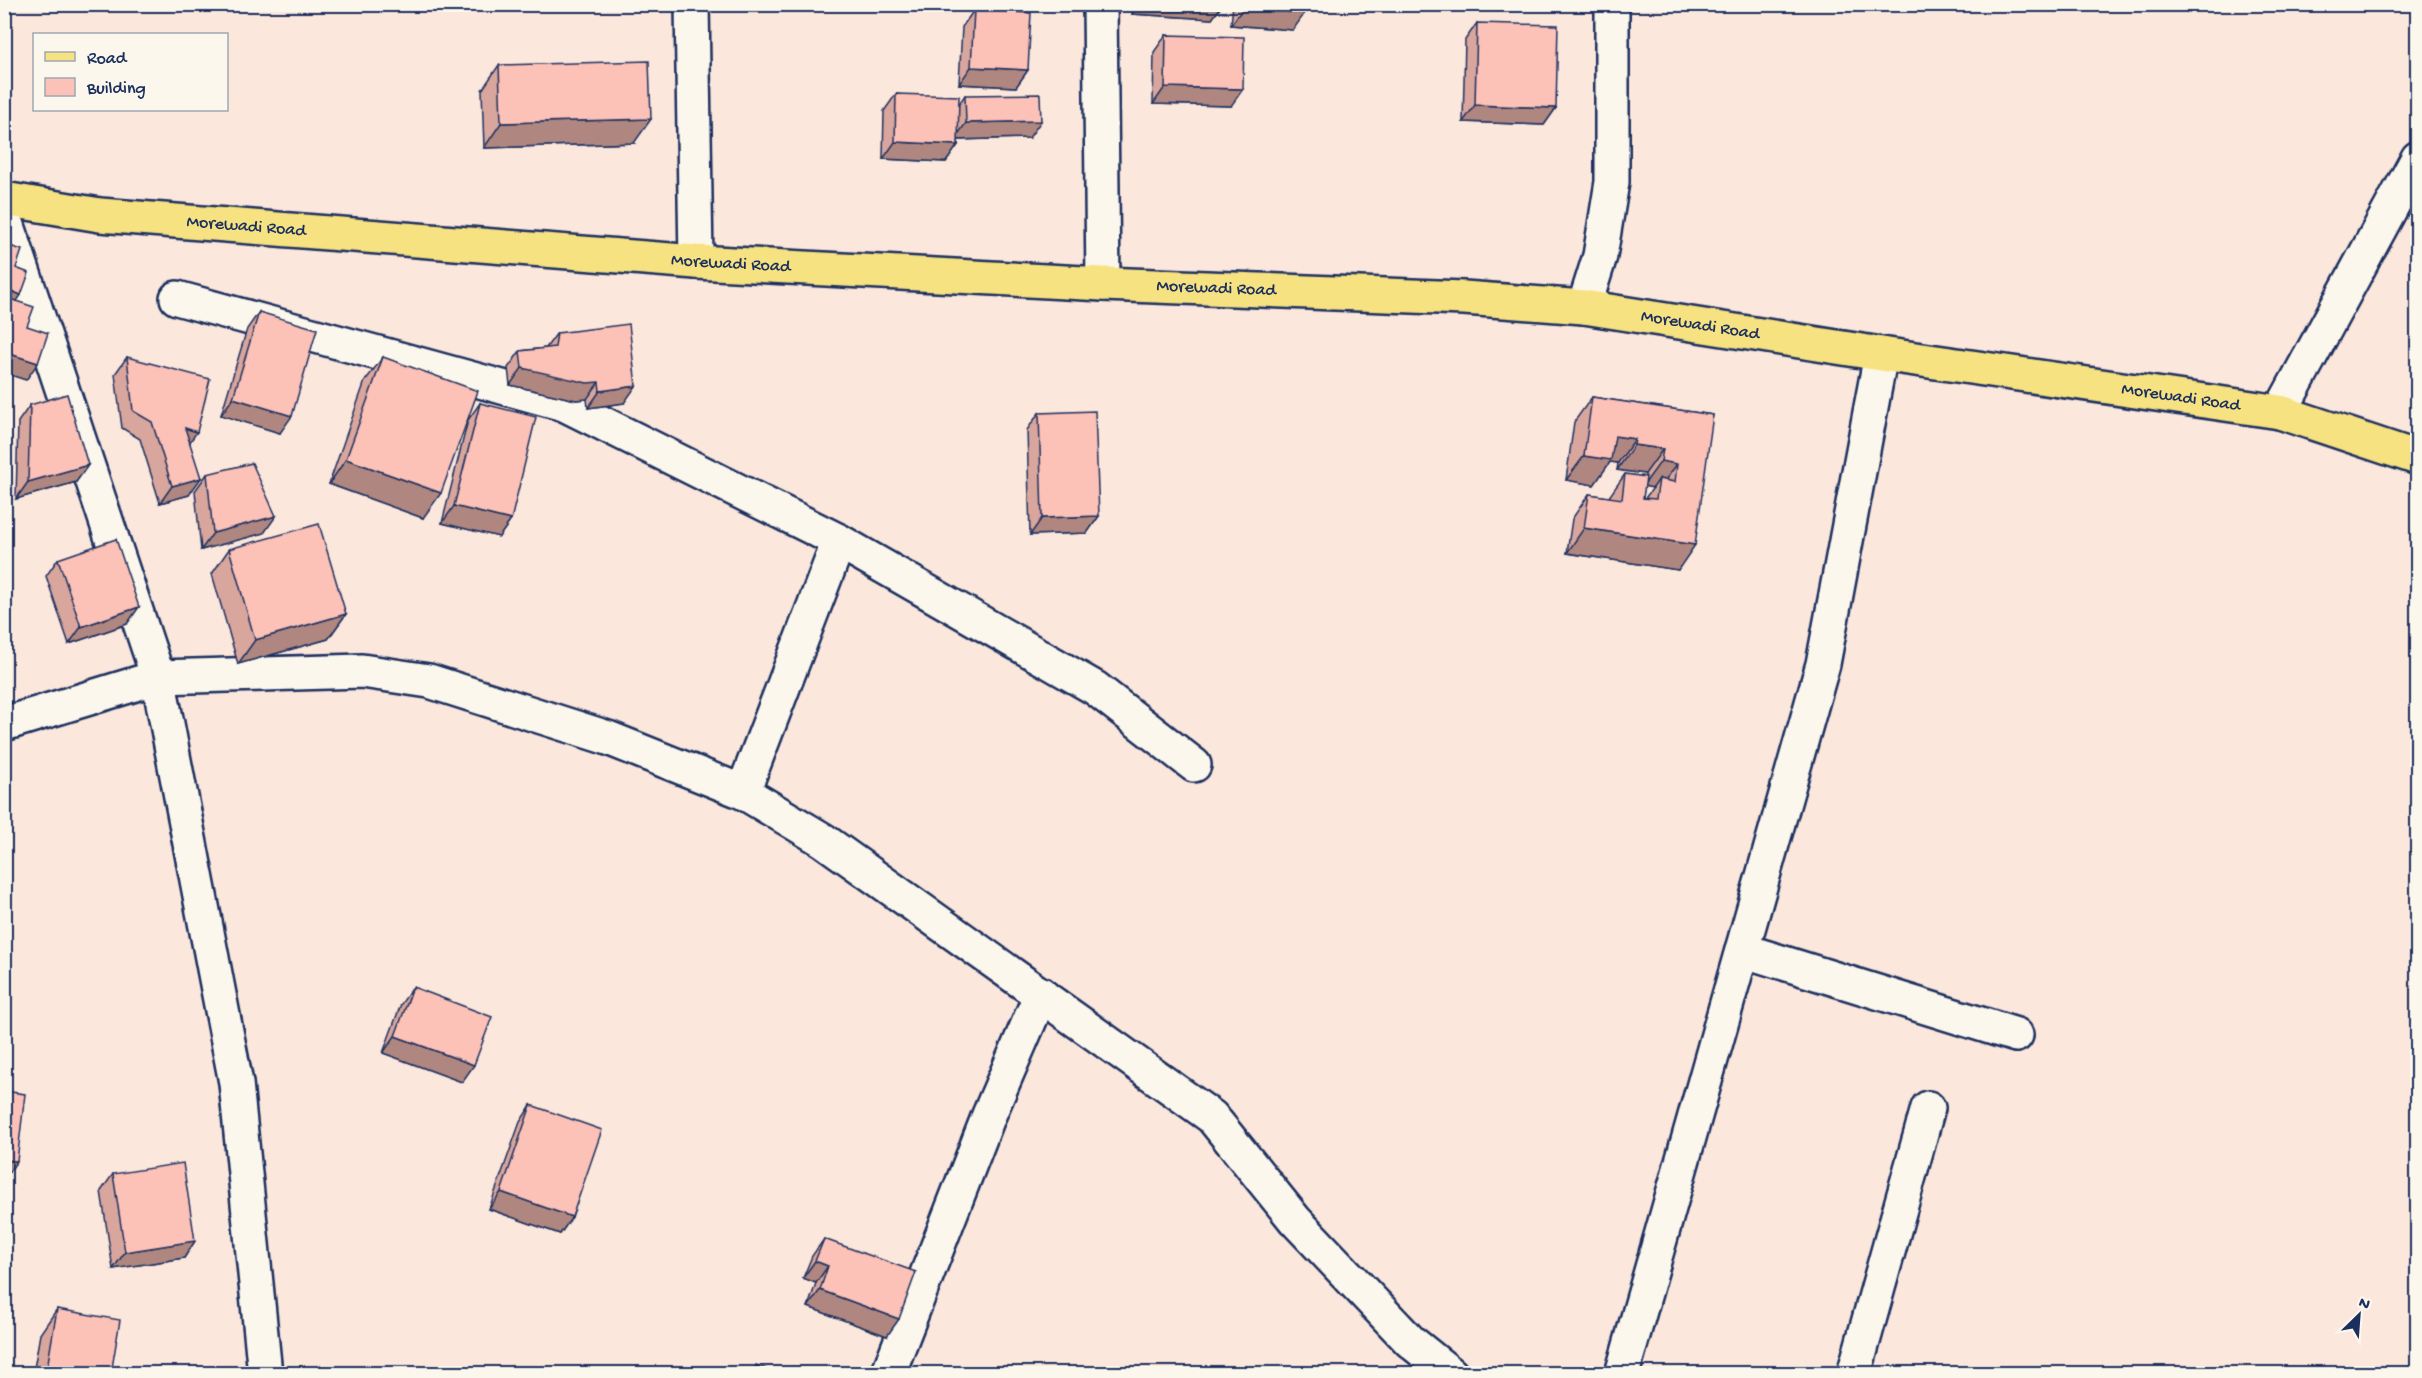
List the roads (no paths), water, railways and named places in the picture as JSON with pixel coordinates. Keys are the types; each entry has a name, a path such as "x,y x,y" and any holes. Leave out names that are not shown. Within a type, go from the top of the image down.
{"main road":[{"name":"Morewadi Road","path":"4,199 100,215 696,262 1103,284 1464,298 1584,307 1881,354 2280,412 2418,458"}],"street":[{"path":"692,4 696,262"},
{"path":"1100,4 1103,284"},
{"path":"1584,307 1600,256 1612,182 1612,4"},
{"path":"2280,412 2418,158"},
{"path":"4,214 158,676 236,1083 265,1374"},
{"path":"177,298 564,404 839,541 1095,688 1194,765"},
{"path":"1622,1374 1823,664 1881,354"},
{"path":"743,792 839,541"},
{"path":"4,724 158,676 362,671 429,681 608,738 743,792 823,840 1212,1116 1295,1220 1410,1341 1446,1372"},
{"path":"1742,950 2016,1035"},
{"path":"888,1374 985,1126 1041,994"},
{"path":"1854,1374 1928,1108"}]}
